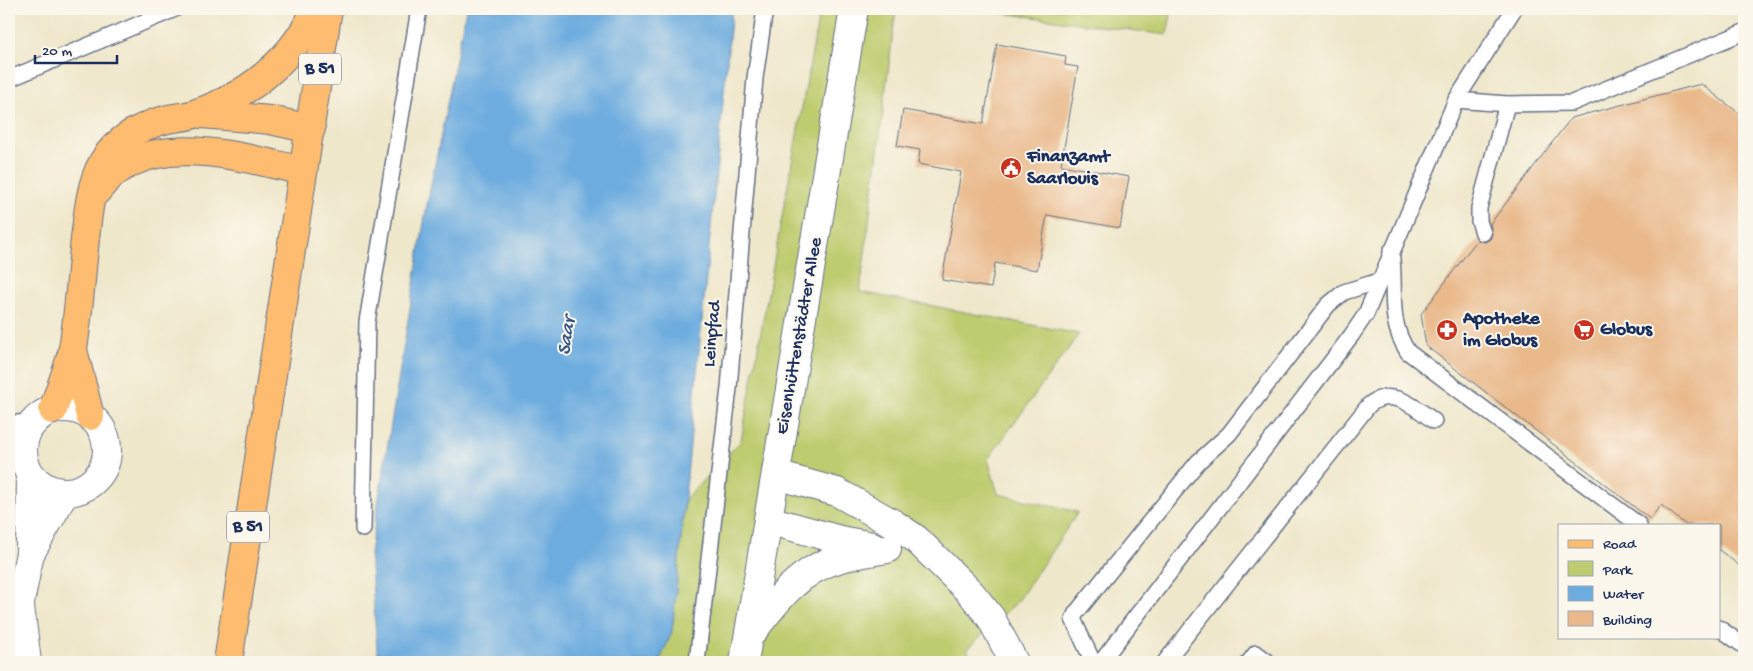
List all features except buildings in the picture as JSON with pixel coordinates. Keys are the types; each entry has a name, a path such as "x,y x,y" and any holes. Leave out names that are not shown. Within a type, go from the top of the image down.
{"main road":[{"path":"90,416 73,350 89,205 103,162 119,142 148,126 167,119 195,114 226,102 258,82 287,56 308,25 316,9"},
{"name":"B 51","path":"228,662 328,9"},
{"path":"195,114 270,120 311,129"},
{"path":"89,205 107,178 120,169 146,156 170,151 233,155 304,171"},
{"path":"32,418 73,350"}],"street":[{"name":"Eisenhüttenstädter Allee","path":"746,650 854,9"},
{"path":"9,632 20,602 30,553 22,465 24,441 32,418 66,408 78,410 90,416 99,426 105,437 107,450 105,463 99,475 90,484 78,490 65,492 52,490 40,484 22,465"},
{"path":"776,475 837,492 894,524 916,539 930,555 971,593 992,618 1014,662"},
{"path":"30,553 65,492"},
{"path":"768,520 840,540 930,555"},
{"path":"746,650 779,598 804,574 837,559 887,549"},
{"path":"20,602 27,662"}],"lane":[{"path":"9,79 175,9"},
{"path":"363,529 368,322 420,9"},
{"name":"Leinpfad","path":"697,662 729,388 755,78 765,9"},
{"path":"1101,662 1366,314 1456,100 1514,9"},
{"path":"1456,100 1506,104 1572,103 1744,32"},
{"path":"1483,233 1479,221 1479,208 1506,104"},
{"path":"1391,251 1394,272 1394,321 1399,338 1408,352 1638,524"},
{"path":"1093,662 1075,625 1073,619 1076,613 1198,462 1229,434 1328,305 1344,292 1379,281"},
{"path":"1165,662 1369,406 1380,399 1397,398 1434,421"},
{"path":"1720,629 1744,646"},
{"path":"1249,662 1256,653 1268,662"}],"green space":[{"path":"820,9 896,9 860,292 1079,334 988,459 998,494 1078,512 1018,601 967,649 975,662 659,662 672,632 685,499 741,441"},
{"path":"973,9 1172,9 1167,35"}],"water":[{"name":"Saar","path":"466,9 732,9 672,632 659,662 378,662 370,553 426,210"}],"place":[{"name":"Finanzamt Saarlouis","path":"1011,168"},
{"name":"Apotheke im Globus","path":"1447,330"},
{"name":"Globus","path":"1584,330"}]}
